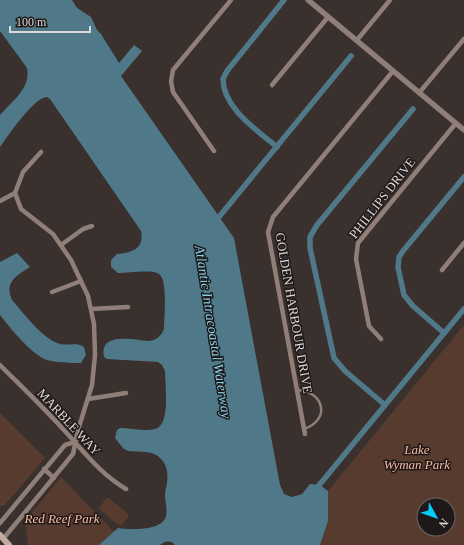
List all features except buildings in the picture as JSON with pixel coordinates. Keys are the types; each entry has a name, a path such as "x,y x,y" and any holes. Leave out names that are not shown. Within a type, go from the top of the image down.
{"main road":[{"path":"2,537 9,545"}],"street":[{"path":"214,151 173,92 171,76 176,66 231,0"},
{"path":"308,0 464,130"},
{"path":"357,40 390,0"},
{"path":"272,85 328,17"},
{"path":"419,93 464,39"},
{"name":"GOLDEN HARBOUR DRIVE","path":"304,431 268,227 273,217 393,71"},
{"name":"PHILLIPS DRIVE","path":"381,339 369,326 356,259 356,248 358,243 456,123"},
{"path":"0,201 15,193 23,172 41,152"},
{"path":"2,537 73,454 75,442 88,399 95,355 94,324 88,296 81,280 61,244 49,230 22,209 15,193"},
{"path":"61,244 83,229 92,226"},
{"path":"442,270 464,243"},
{"path":"52,292 81,280"},
{"path":"91,310 121,306 128,307"},
{"name":"MARBLE WAY","path":"0,365 102,472 126,489"},
{"path":"88,399 126,393"},
{"path":"0,523 65,445 75,442"},
{"path":"44,469 54,478"}],"lane":[{"path":"296,390 312,395 318,400 322,408 320,418 315,424 304,431"}],"green space":[{"name":"Lake Wyman Park","path":"464,325 464,545 320,545 328,521 328,491"},
{"name":"Red Reef Park","path":"0,413 45,458 5,505 0,506"},
{"name":"Red Reef Park","path":"61,477 114,532 99,545 28,545 25,521"},
{"path":"106,498 109,498 128,514 128,518 121,525 117,524 99,509"}],"water":[{"name":"Atlantic Intracoastal Waterway","path":"0,0 72,0 77,8 91,17 97,30 119,63 134,45 142,51 121,76 234,238 280,485 284,494 292,497 302,494 310,484 320,485 328,491 328,521 320,545 175,545 168,542 160,545 99,545 118,528 137,529 152,527 164,521 166,516 165,491 167,474 164,463 153,453 131,451 123,448 115,438 117,430 120,428 146,430 155,429 160,426 165,413 166,404 165,371 162,365 158,362 107,359 104,357 104,349 107,343 112,340 127,339 149,341 160,336 164,329 164,283 162,277 156,273 146,271 118,273 111,267 111,260 117,254 127,253 139,246 142,237 141,231 50,99 47,97 35,103 15,126 0,147 0,115 20,94 26,82 27,68 0,31"},
{"path":"17,253 30,267 20,273 10,284 9,289 12,300 40,331 53,341 60,344 78,345 84,347 86,355 81,363 55,362 41,357 9,327 0,315 0,262"}],"waterway":[{"path":"277,147 242,118 224,90 223,79 227,71 284,0"},
{"path":"214,223 351,56"},
{"path":"385,405 345,371 334,358 310,248 310,237 317,225 413,109"},
{"path":"444,333 413,306 404,295 398,267 399,257 464,177"},
{"path":"316,489 464,309"}]}
